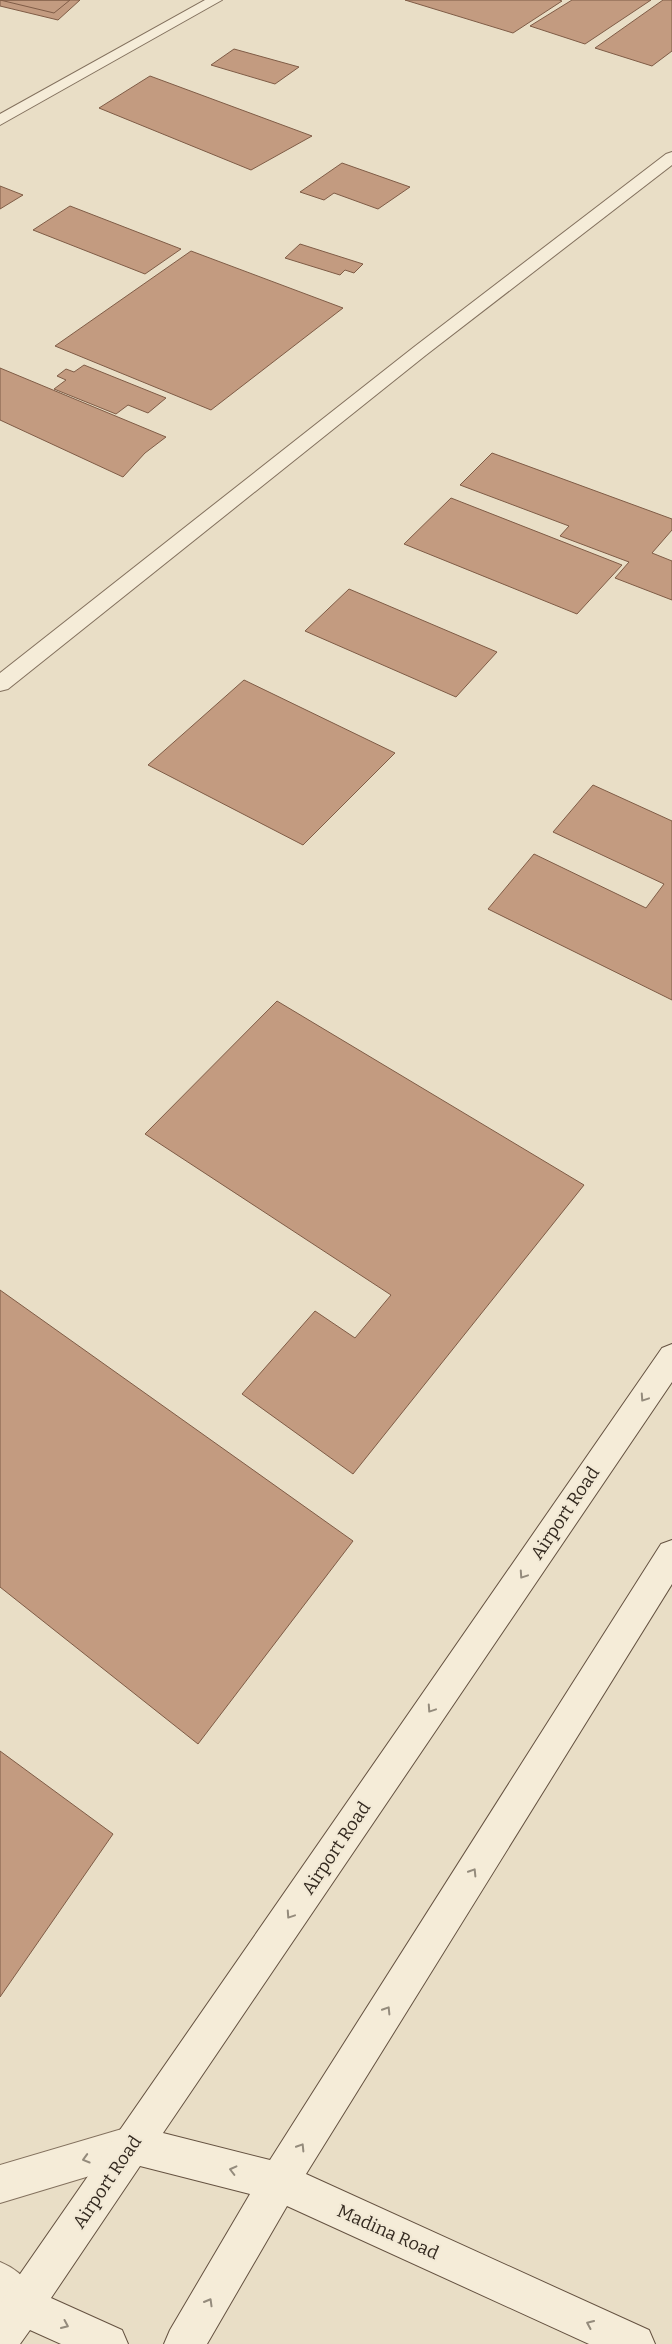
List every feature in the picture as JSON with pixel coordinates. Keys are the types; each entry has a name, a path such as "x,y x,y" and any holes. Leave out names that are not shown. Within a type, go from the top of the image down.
{"main road":[{"path":"0,120 215,0"},
{"path":"0,684 412,357 672,157"},
{"name":"Airport Road","path":"0,2338 11,2294 132,2145 672,1357"},
{"path":"184,2344 279,2182 672,1555"},
{"path":"0,2184 132,2145"},
{"name":"Madina Road","path":"132,2145 279,2182 635,2344"},
{"path":"11,2294 108,2344"}],"building":[{"path":"0,0 70,0 54,13"},
{"path":"0,0 80,0 58,20 0,6"},
{"path":"405,0 559,0 562,1 513,33"},
{"path":"572,0 651,0 585,44 530,26"},
{"path":"663,0 672,0 672,51 652,66 595,48"},
{"path":"234,49 299,67 275,84 211,65"},
{"path":"150,76 312,136 251,170 99,108"},
{"path":"342,163 410,187 378,209 334,193 324,200 300,192"},
{"path":"0,186 23,195 0,209"},
{"path":"70,206 181,249 145,274 33,230"},
{"path":"300,244 363,264 354,273 345,270 340,275 285,258"},
{"path":"191,251 343,308 211,410 55,346"},
{"path":"84,365 166,398 148,413 128,405 116,414 54,389 66,380 57,376 66,369 74,372"},
{"path":"0,368 166,437 145,453 123,477 0,420"},
{"path":"492,453 672,519 672,530 652,553 672,561 672,600 615,578 629,562 560,536 569,526 460,485"},
{"path":"451,498 622,565 577,614 404,544"},
{"path":"349,589 497,652 456,697 305,631"},
{"path":"244,680 395,753 303,845 148,765"},
{"path":"593,785 672,821 672,1000 488,909 534,854 646,908 664,884 553,832"},
{"path":"277,1001 584,1185 353,1474 242,1394 315,1311 355,1338 391,1295 145,1134"},
{"path":"0,1290 353,1541 198,1744 0,1587"},
{"path":"0,1751 113,1834 0,1997"}]}
